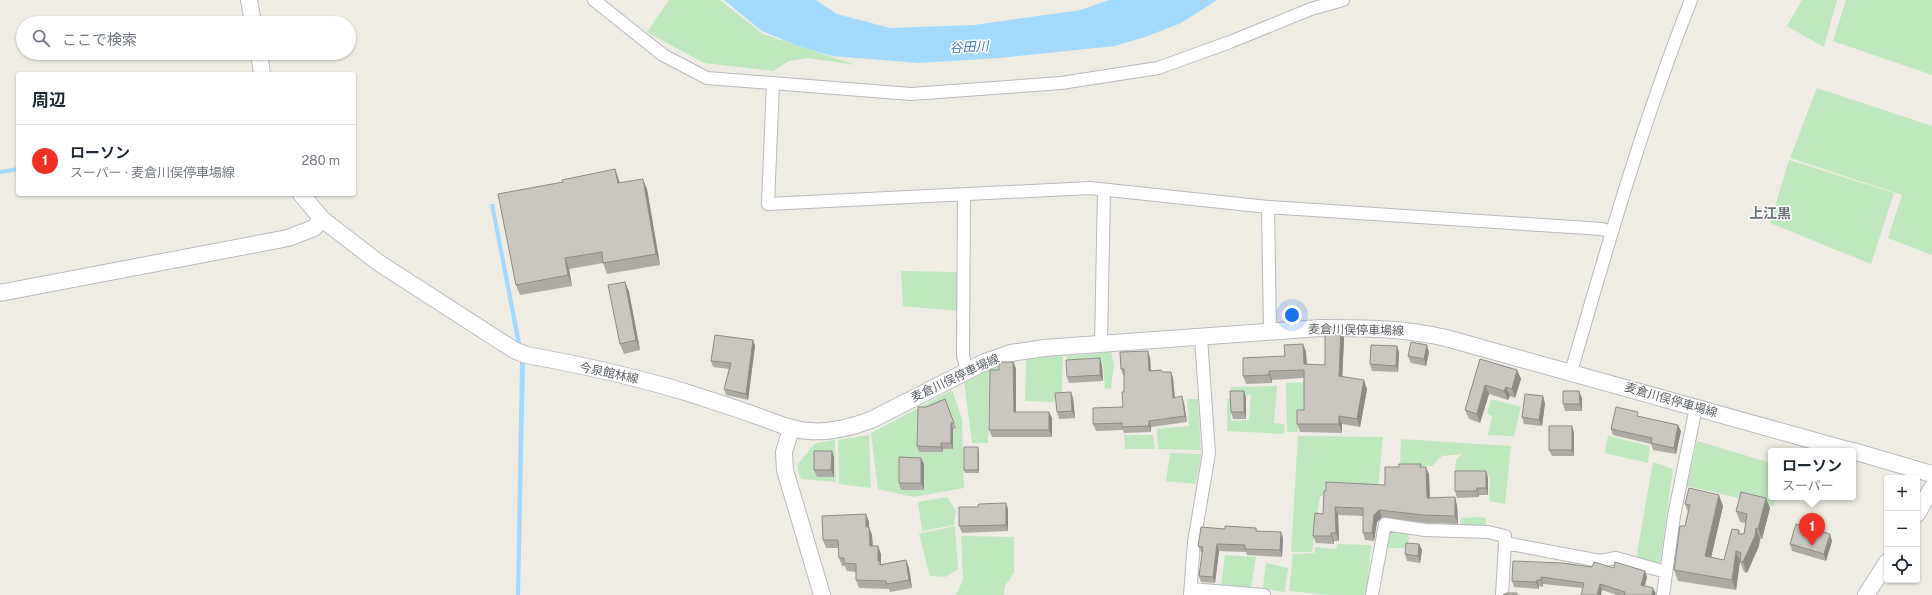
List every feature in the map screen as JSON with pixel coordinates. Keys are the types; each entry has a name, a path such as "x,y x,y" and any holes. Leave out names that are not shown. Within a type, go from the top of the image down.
{"main road":[{"path":"249,0 252,16"},
{"path":"260,60 262,72"},
{"name":"今泉館林線","path":"302,196 322,219 379,263 514,350 526,355 648,381 757,416 791,429"},
{"path":"0,293 288,238 314,228 322,219"},
{"name":"麦倉川俣停車場線","path":"791,429 811,432 828,431 871,420 985,362 1010,353 1044,348 1201,338 1320,328 1408,330 1446,338 1841,448"},
{"path":"791,429 784,452 785,470 822,595"},
{"name":"麦倉川俣停車場線","path":"1856,452 1932,474"},
{"path":"1919,511 1932,488"},
{"path":"1866,595 1884,567"}],"street":[{"path":"594,0 663,54 707,78 910,94 1061,83 1158,68 1236,40 1311,9 1343,0"},
{"path":"1571,372 1611,232 1677,34 1690,0"},
{"path":"773,83 768,204 964,195 1074,188 1268,207 1602,229 1611,232"},
{"path":"1101,344 1104,190"},
{"path":"964,195 963,356 967,371"},
{"path":"1268,207 1270,332"},
{"path":"1201,338 1209,453 1194,542 1190,592 1264,595"},
{"path":"1663,595 1674,516 1696,407"},
{"path":"1372,595 1385,524 1425,530 1488,532 1504,536 1506,543 1502,595"},
{"path":"1506,543 1600,561 1616,558 1666,572"}],"green space":[{"path":"669,0 720,0 763,34 856,65 808,58 789,61 773,71 704,63 647,32"},
{"path":"1802,0 1837,0 1824,47 1787,26"},
{"path":"1846,0 1932,0 1932,75 1833,41"},
{"path":"1817,88 1932,126 1932,255 1888,238 1902,195 1790,158"},
{"path":"1789,160 1894,193 1871,264 1770,223"},
{"path":"901,271 958,272 958,311 903,306"},
{"path":"1111,352 1114,365 1111,388 1105,389 1103,363 1068,365 1067,356"},
{"path":"1063,355 1062,392 1053,402 1025,401 1026,359"},
{"path":"1014,361 1016,367 999,367 998,375 989,376 988,443 972,443 964,381 989,369"},
{"path":"1316,382 1315,394 1304,394 1303,417 1298,417 1298,432 1287,432 1286,383"},
{"path":"1277,386 1274,423 1285,424 1284,434 1227,431 1227,399 1231,399 1231,421 1249,420 1251,395 1231,395 1231,387"},
{"path":"952,390 962,419 964,488 913,497 878,489 871,433"},
{"path":"1187,399 1198,399 1201,450 1158,449 1157,429 1189,426"},
{"path":"1491,399 1521,407 1514,436 1488,435 1492,416 1487,413"},
{"path":"869,435 871,488 839,484 838,440"},
{"path":"1124,435 1153,435 1155,449 1125,449"},
{"path":"1298,436 1383,437 1378,489 1320,496 1312,552 1291,552"},
{"path":"1608,436 1650,446 1648,463 1605,453"},
{"path":"1401,439 1511,446 1505,504 1489,501 1490,476 1456,471 1456,461 1462,454 1442,456 1432,466 1400,467"},
{"path":"835,440 836,482 801,479 798,464 810,449 816,443"},
{"path":"1697,441 1768,462 1768,500 1776,500 1773,506 1687,486"},
{"path":"1170,453 1201,454 1196,484 1166,481"},
{"path":"1653,462 1673,469 1660,564 1636,559"},
{"path":"947,497 956,511 954,525 922,531 918,502"},
{"path":"1483,517 1486,519 1486,527 1460,526 1461,518"},
{"path":"955,526 958,569 945,577 930,576 919,534"},
{"path":"1387,530 1409,533 1408,548 1385,548"},
{"path":"961,536 1014,537 1014,573 1005,586 1004,595 956,595 963,580"},
{"path":"1338,544 1371,545 1367,591 1364,595 1329,595 1289,591 1293,554 1314,553 1316,547 1336,549"},
{"path":"1225,555 1256,557 1251,587 1221,585"},
{"path":"1266,563 1288,568 1285,592 1265,589 1263,587"}],"water":[{"name":"谷田川","path":"724,0 816,0 837,14 890,28 974,25 1081,10 1109,0 1217,0 1181,23 1145,37 1115,46 1000,58 919,63 832,56 798,46 762,31"},
{"path":"490,204 494,204 525,363 520,595 516,595 520,361"}],"building":[{"path":"615,169 618,183 643,179 656,254 603,263 602,252 565,258 568,275 516,285 498,194 563,182 562,180"},
{"path":"625,282 636,340 620,344 608,285"},
{"path":"1325,329 1341,329 1339,376 1364,380 1357,419 1339,416 1339,424 1297,424 1297,410 1304,410 1304,370 1269,371 1269,375 1243,376 1243,358 1285,356 1284,345 1303,344 1304,364 1325,365"},
{"path":"715,335 753,340 746,394 724,389 731,363 711,361"},
{"path":"1411,342 1427,345 1424,359 1408,356"},
{"path":"1371,345 1397,346 1396,366 1370,364"},
{"path":"1148,351 1149,371 1161,370 1162,372 1171,372 1173,398 1182,396 1185,416 1149,421 1149,426 1122,427 1122,423 1093,424 1093,408 1123,407 1122,392 1124,392 1124,369 1121,369 1120,352"},
{"path":"1100,358 1100,375 1067,377 1066,360"},
{"path":"1480,359 1517,370 1512,389 1506,387 1504,391 1485,385 1477,414 1465,410"},
{"path":"999,362 1013,362 1014,412 1049,412 1049,430 989,430 990,370 999,370"},
{"path":"1230,391 1244,391 1244,412 1231,412"},
{"path":"1563,391 1579,391 1580,404 1563,404"},
{"path":"1071,392 1072,411 1057,412 1055,393"},
{"path":"1525,394 1543,396 1539,420 1522,417"},
{"path":"945,399 954,423 951,423 951,443 941,443 941,447 917,446 918,407 926,407"},
{"path":"1616,407 1638,412 1637,416 1678,425 1674,448 1651,443 1652,438 1611,429"},
{"path":"1549,426 1572,426 1572,450 1549,450"},
{"path":"964,447 978,447 978,470 964,470"},
{"path":"814,451 832,451 831,470 814,470"},
{"path":"899,457 921,458 921,483 899,483"},
{"path":"1399,464 1421,464 1420,467 1426,467 1427,498 1455,497 1455,516 1423,515 1379,510 1374,515 1372,533 1363,533 1363,508 1335,507 1336,533 1331,533 1331,536 1313,536 1315,513 1323,514 1326,482 1385,485 1385,467 1399,467"},
{"path":"1455,471 1486,471 1486,488 1477,488 1477,491 1455,491"},
{"path":"1689,488 1719,495 1705,556 1724,560 1732,529 1739,530 1738,534 1744,534 1747,514 1736,511 1741,492 1766,498 1758,529 1756,528 1755,536 1743,562 1740,561 1741,553 1736,551 1732,580 1674,570 1680,526 1685,526 1690,505 1685,504"},
{"path":"1006,503 1006,525 959,526 959,507 978,507 979,504"},
{"path":"866,514 866,527 869,527 870,546 878,546 878,561 880,561 880,565 906,560 909,580 887,584 886,581 856,580 856,564 844,563 844,558 839,558 838,540 823,540 822,516"},
{"path":"1796,524 1830,534 1824,554 1790,544"},
{"path":"1225,526 1256,528 1256,531 1281,532 1280,550 1245,549 1245,545 1217,544 1213,577 1199,576 1203,547 1198,546 1201,527 1225,529"},
{"path":"1406,543 1419,544 1418,556 1405,554"},
{"path":"1513,561 1562,563 1592,567 1594,562 1614,568 1615,562 1645,571 1641,585 1653,588 1652,595 1624,595 1625,592 1600,584 1597,595 1581,595 1584,583 1541,577 1541,580 1537,580 1536,582 1512,581"},
{"path":"1506,593 1517,593 1517,595 1503,595"}],"waterway":[{"path":"0,172 16,169"}],"place":[{"name":"ローソン","path":"1812,546"}],"district":[{"name":"上江黒","path":"1770,213"}]}
